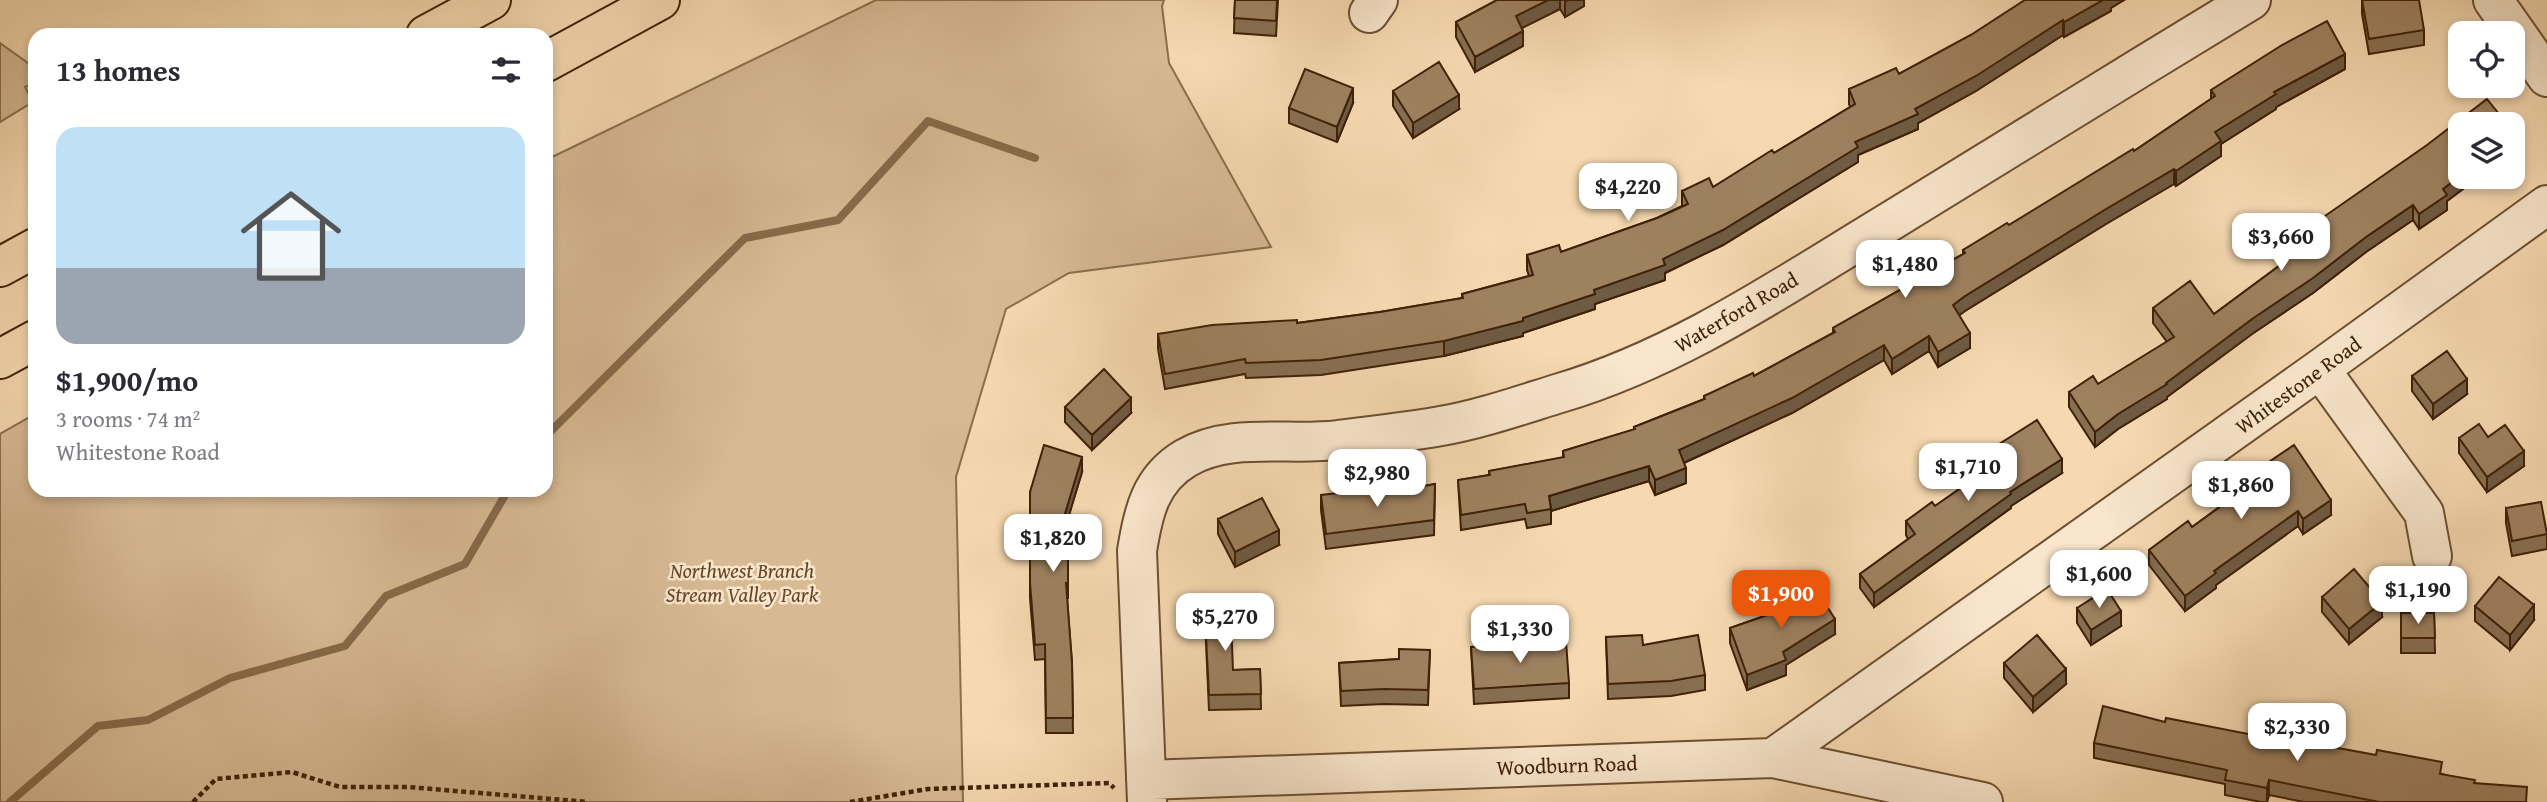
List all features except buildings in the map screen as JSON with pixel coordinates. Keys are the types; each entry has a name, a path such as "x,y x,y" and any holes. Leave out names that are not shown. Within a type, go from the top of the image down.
{"highway":[{"path":"439,28 491,0"},
{"path":"553,58 660,0"},
{"path":"0,267 28,252"},
{"path":"0,359 28,344"}],"street":[{"name":"Waterford Road","path":"1146,794 1138,551 1149,496 1165,473 1184,458 1203,449 1230,444 1333,440 1443,426 1563,393 1650,360 1722,323 2251,0"},
{"path":"2493,0 2547,77"},
{"name":"Whitestone Road","path":"1773,758 2547,205"},
{"path":"2320,369 2424,513 2432,556"},
{"name":"Woodburn Road","path":"1146,794 1773,758 1983,802"}],"path":[{"path":"192,802 216,779 292,772 340,786 408,787 588,802"},
{"path":"850,802 928,789 1109,783 1127,798 1146,794"}],"green space":[{"name":"Northwest Branch Stream Valley Park","path":"876,0 1164,0 1162,6 1169,63 1271,247 1069,273 1006,309 956,477 963,802 0,802 0,434 28,418 28,497 553,497 553,157"},
{"path":"0,43 28,63 28,86 25,87 28,105 0,122"}],"waterway":[{"path":"553,429 745,238 838,220 928,121 1035,158"},
{"path":"10,802 98,726 148,720 230,678 345,646 386,596 465,564 504,497"}]}
